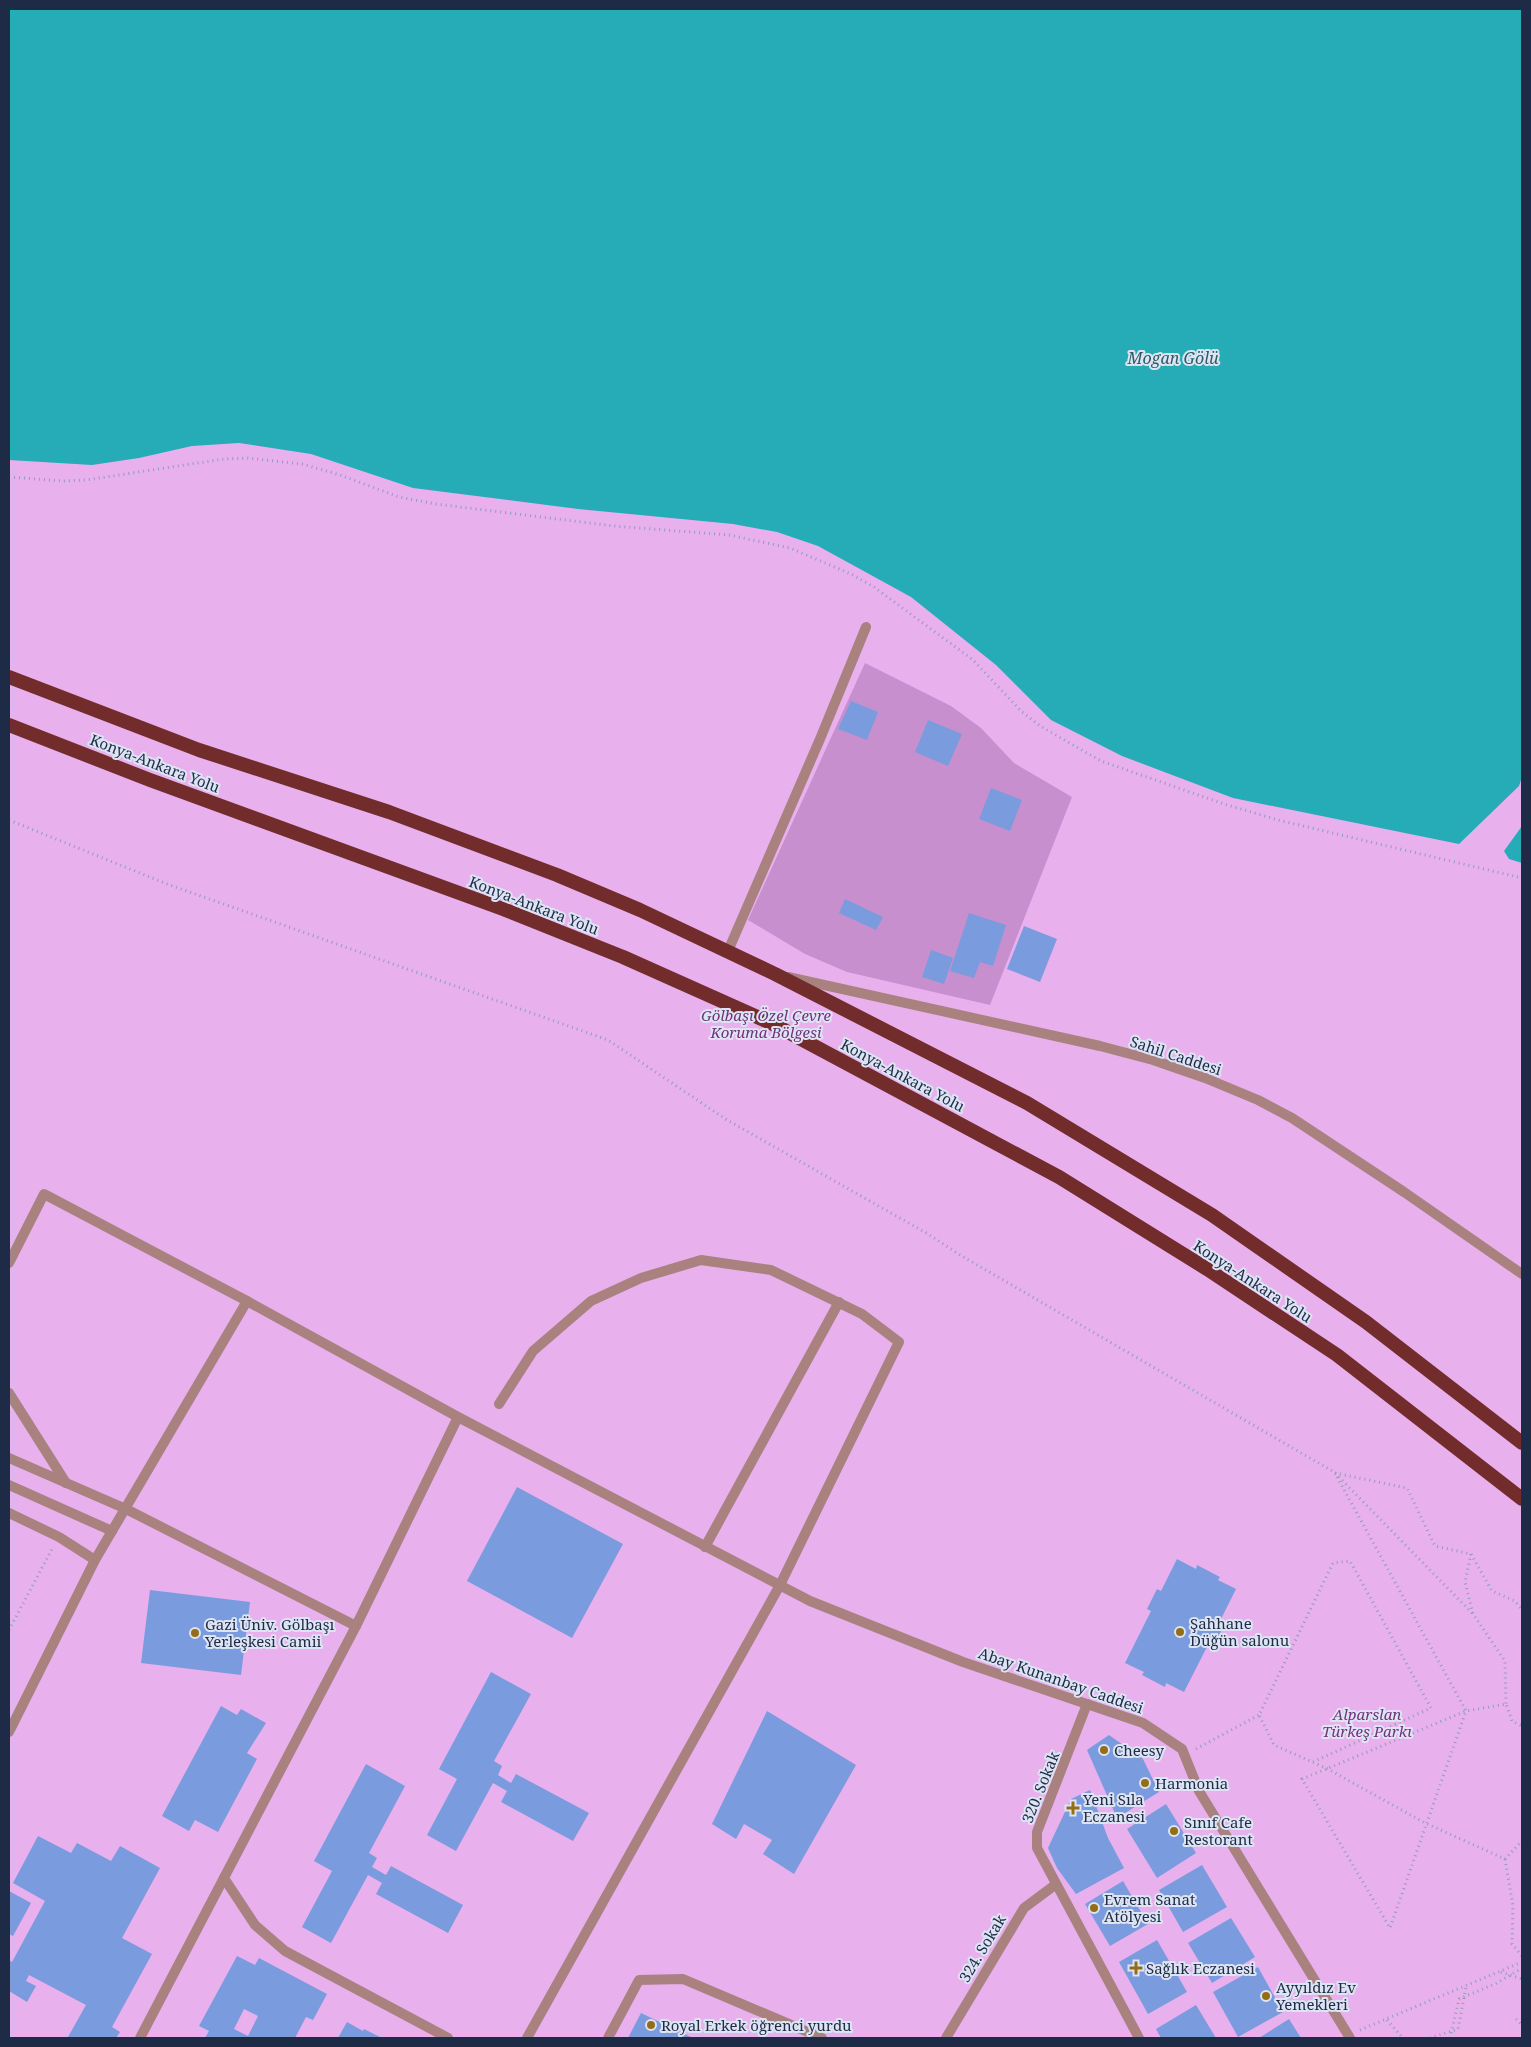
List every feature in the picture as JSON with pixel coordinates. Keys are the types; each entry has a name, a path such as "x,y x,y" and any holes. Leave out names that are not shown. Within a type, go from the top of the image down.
{"highway":[{"path":"9,677 199,750 389,812 557,875 640,910 775,974 1027,1103 1212,1214 1366,1322 1522,1443"},
{"name":"Konya-Ankara Yolu","path":"9,725 159,783 503,909 623,958 773,1024 1058,1177 1207,1269 1337,1355 1522,1499"}],"street":[{"path":"728,951 820,739 866,627"},
{"name":"Sahil Caddesi","path":"775,974 1100,1046 1153,1060 1205,1078 1258,1100 1292,1118 1404,1192 1522,1274"},
{"name":"Abay Kunanbay Caddesi","path":"9,1263 44,1194 247,1301 458,1417 810,1601 963,1662 1143,1722 1182,1749 1200,1791 1349,2037"},
{"path":"498,1404 533,1350 591,1301 641,1278 701,1260 771,1270 862,1314 899,1342 780,1585 527,2038"},
{"path":"9,1732 96,1560 247,1301"},
{"path":"705,1547 839,1302"},
{"path":"9,1394 66,1483"},
{"path":"140,2038 356,1626 458,1417"},
{"path":"9,1458 126,1509 356,1626"},
{"path":"9,1485 112,1532"},
{"path":"9,1513 58,1537 96,1560"},
{"name":"320. Sokak","path":"1087,1704 1071,1750 1037,1832 1036,1848 1139,2038"},
{"path":"224,1878 255,1926 285,1951 448,2038"},
{"name":"324. Sokak","path":"946,2038 1024,1908 1055,1885"},
{"path":"608,2038 639,1980 683,1979 822,2038"}],"path":[{"path":"9,477 63,481 86,480 224,459 247,458 302,464 340,474 399,496 436,504 614,526 729,535 764,541 815,558 874,587 974,660 1021,712 1040,726 1101,760 1224,804 1278,820 1522,878"},
{"path":"9,820 167,884 608,1040 727,1120 928,1234 968,1260 1334,1472 1473,1614 1505,1661 1506,1704 1512,1721 1522,1726"},
{"path":"1334,1472 1407,1488 1435,1546 1471,1554 1492,1591 1515,1601 1522,1610"},
{"path":"1334,1472 1466,1711 1425,1823 1390,1928 1302,1779 1466,1711 1506,1704"},
{"path":"9,1630 58,1537"},
{"path":"1471,1554 1465,1582 1473,1614"},
{"path":"1184,1755 1259,1715 1334,1563 1350,1561 1431,1708 1313,1762"},
{"path":"1259,1715 1274,1745 1328,1768 1425,1823 1506,1859"},
{"path":"1506,1859 1522,1841"},
{"path":"1506,1859 1513,1906 1512,1944 1522,1956"},
{"path":"1349,2037 1522,1962"},
{"path":"1464,1997 1522,1968"},
{"path":"1500,1972 1522,1979"},
{"path":"1430,2038 1458,2029 1466,1986"},
{"path":"1387,2019 1403,2038"},
{"path":"1516,2020 1522,2025"},
{"path":"1450,2038 1452,2031"}],"green space":[{"name":"Gölbaşı Özel Çevre Koruma Bölgesi","path":"9,9 1522,9 1522,2038 9,2038"}],"shaded area":[{"path":"865,663 951,706 981,728 1014,763 1072,797 990,1005 847,972 805,954 748,920"}],"water":[{"name":"Mogan Gölü","path":"9,9 1522,9 1522,777 1519,786 1459,844 1233,798 1122,756 1051,720 996,665 911,597 818,546 777,532 733,524 578,509 413,488 311,454 239,443 192,446 139,458 92,465 9,460"},
{"path":"1522,826 1522,863 1509,859 1504,851"}],"building":[{"path":"851,701 878,712 867,740 838,729"},
{"path":"928,720 962,734 948,766 915,752"},
{"path":"991,788 1022,800 1010,831 979,819"},
{"path":"845,899 883,917 876,930 839,913"},
{"path":"969,913 1006,925 993,966 980,962 974,978 950,971"},
{"path":"1024,926 1057,939 1040,982 1007,969"},
{"path":"931,950 953,958 944,984 922,977"},
{"path":"517,1487 623,1544 572,1638 467,1581"},
{"name":"Şahhane Düğün salonu","path":"1177,1559 1196,1569 1197,1565 1220,1577 1218,1580 1236,1589 1220,1621 1225,1624 1215,1643 1210,1641 1184,1692 1166,1683 1165,1687 1142,1675 1144,1672 1125,1663 1151,1611 1147,1609 1157,1589 1161,1591"},
{"name":"Gazi Üniv. Gölbaşı Yerleşkesi Camii","path":"150,1590 250,1602 241,1675 141,1663"},
{"path":"491,1672 531,1694 494,1761 502,1766 498,1775 511,1783 516,1774 589,1813 573,1841 501,1802 507,1791 493,1783 456,1851 427,1835 457,1779 439,1769"},
{"path":"221,1706 237,1715 241,1709 266,1723 247,1753 257,1759 218,1832 195,1820 189,1831 162,1816"},
{"path":"767,1711 856,1765 794,1874 763,1854 772,1840 744,1824 736,1839 712,1824"},
{"path":"1109,1735 1143,1759 1159,1792 1117,1818 1087,1750"},
{"path":"366,1764 405,1786 369,1853 377,1858 372,1867 386,1875 391,1866 463,1905 448,1933 376,1894 382,1883 368,1875 331,1943 302,1927 332,1871 314,1861"},
{"path":"1090,1790 1108,1838 1124,1868 1076,1894 1057,1868 1048,1848 1071,1799"},
{"path":"1166,1804 1196,1853 1157,1878 1127,1829"},
{"path":"38,1836 71,1853 77,1843 111,1861 120,1846 160,1868 122,1938 152,1954 112,2027 120,2032 116,2038 68,2037 86,2005 29,1975 26,1981 36,1986 27,2002 9,1991 9,1960 12,1962 45,1901 13,1883"},
{"path":"1202,1865 1227,1907 1183,1932 1159,1890"},
{"path":"1123,1881 1148,1924 1110,1946 1085,1904"},
{"path":"9,1891 31,1903 13,1936 9,1934"},
{"path":"1231,1918 1255,1957 1212,1983 1188,1943"},
{"path":"1157,1940 1187,1992 1148,2014 1119,1962"},
{"path":"237,1956 255,1965 259,1958 327,1994 313,2020 306,2017 295,2038 205,2038 209,2031 199,2026","holes":["244,2009 258,2016 248,2036 234,2029"]},
{"path":"1258,1967 1283,2012 1238,2037 1213,1992"},
{"path":"1196,2005 1216,2038 1161,2038 1156,2029"},
{"name":"Royal Erkek öğrenci yurdu","path":"641,2013 693,2038 628,2038"},
{"path":"1289,2019 1301,2038 1259,2038"},
{"path":"347,2022 363,2031 364,2029 382,2038 338,2038"}],"place":[{"name":"Şahhane Düğün salonu","path":"1180,1632"},
{"name":"Gazi Üniv. Gölbaşı Yerleşkesi Camii","path":"195,1633"},
{"name":"Cheesy","path":"1104,1750"},
{"name":"Harmonia","path":"1145,1783"},
{"name":"Yeni Sıla Eczanesi","path":"1073,1808"},
{"name":"Sınıf Cafe Restorant","path":"1174,1831"},
{"name":"Evrem Sanat Atölyesi","path":"1094,1908"},
{"name":"Sağlık Eczanesi","path":"1136,1968"},
{"name":"Ayyıldız Ev Yemekleri","path":"1266,1996"},
{"name":"Royal Erkek öğrenci yurdu","path":"651,2025"}],"park label":[{"name":"Alparslan Türkeş Parkı","path":"1367,1722"}]}
